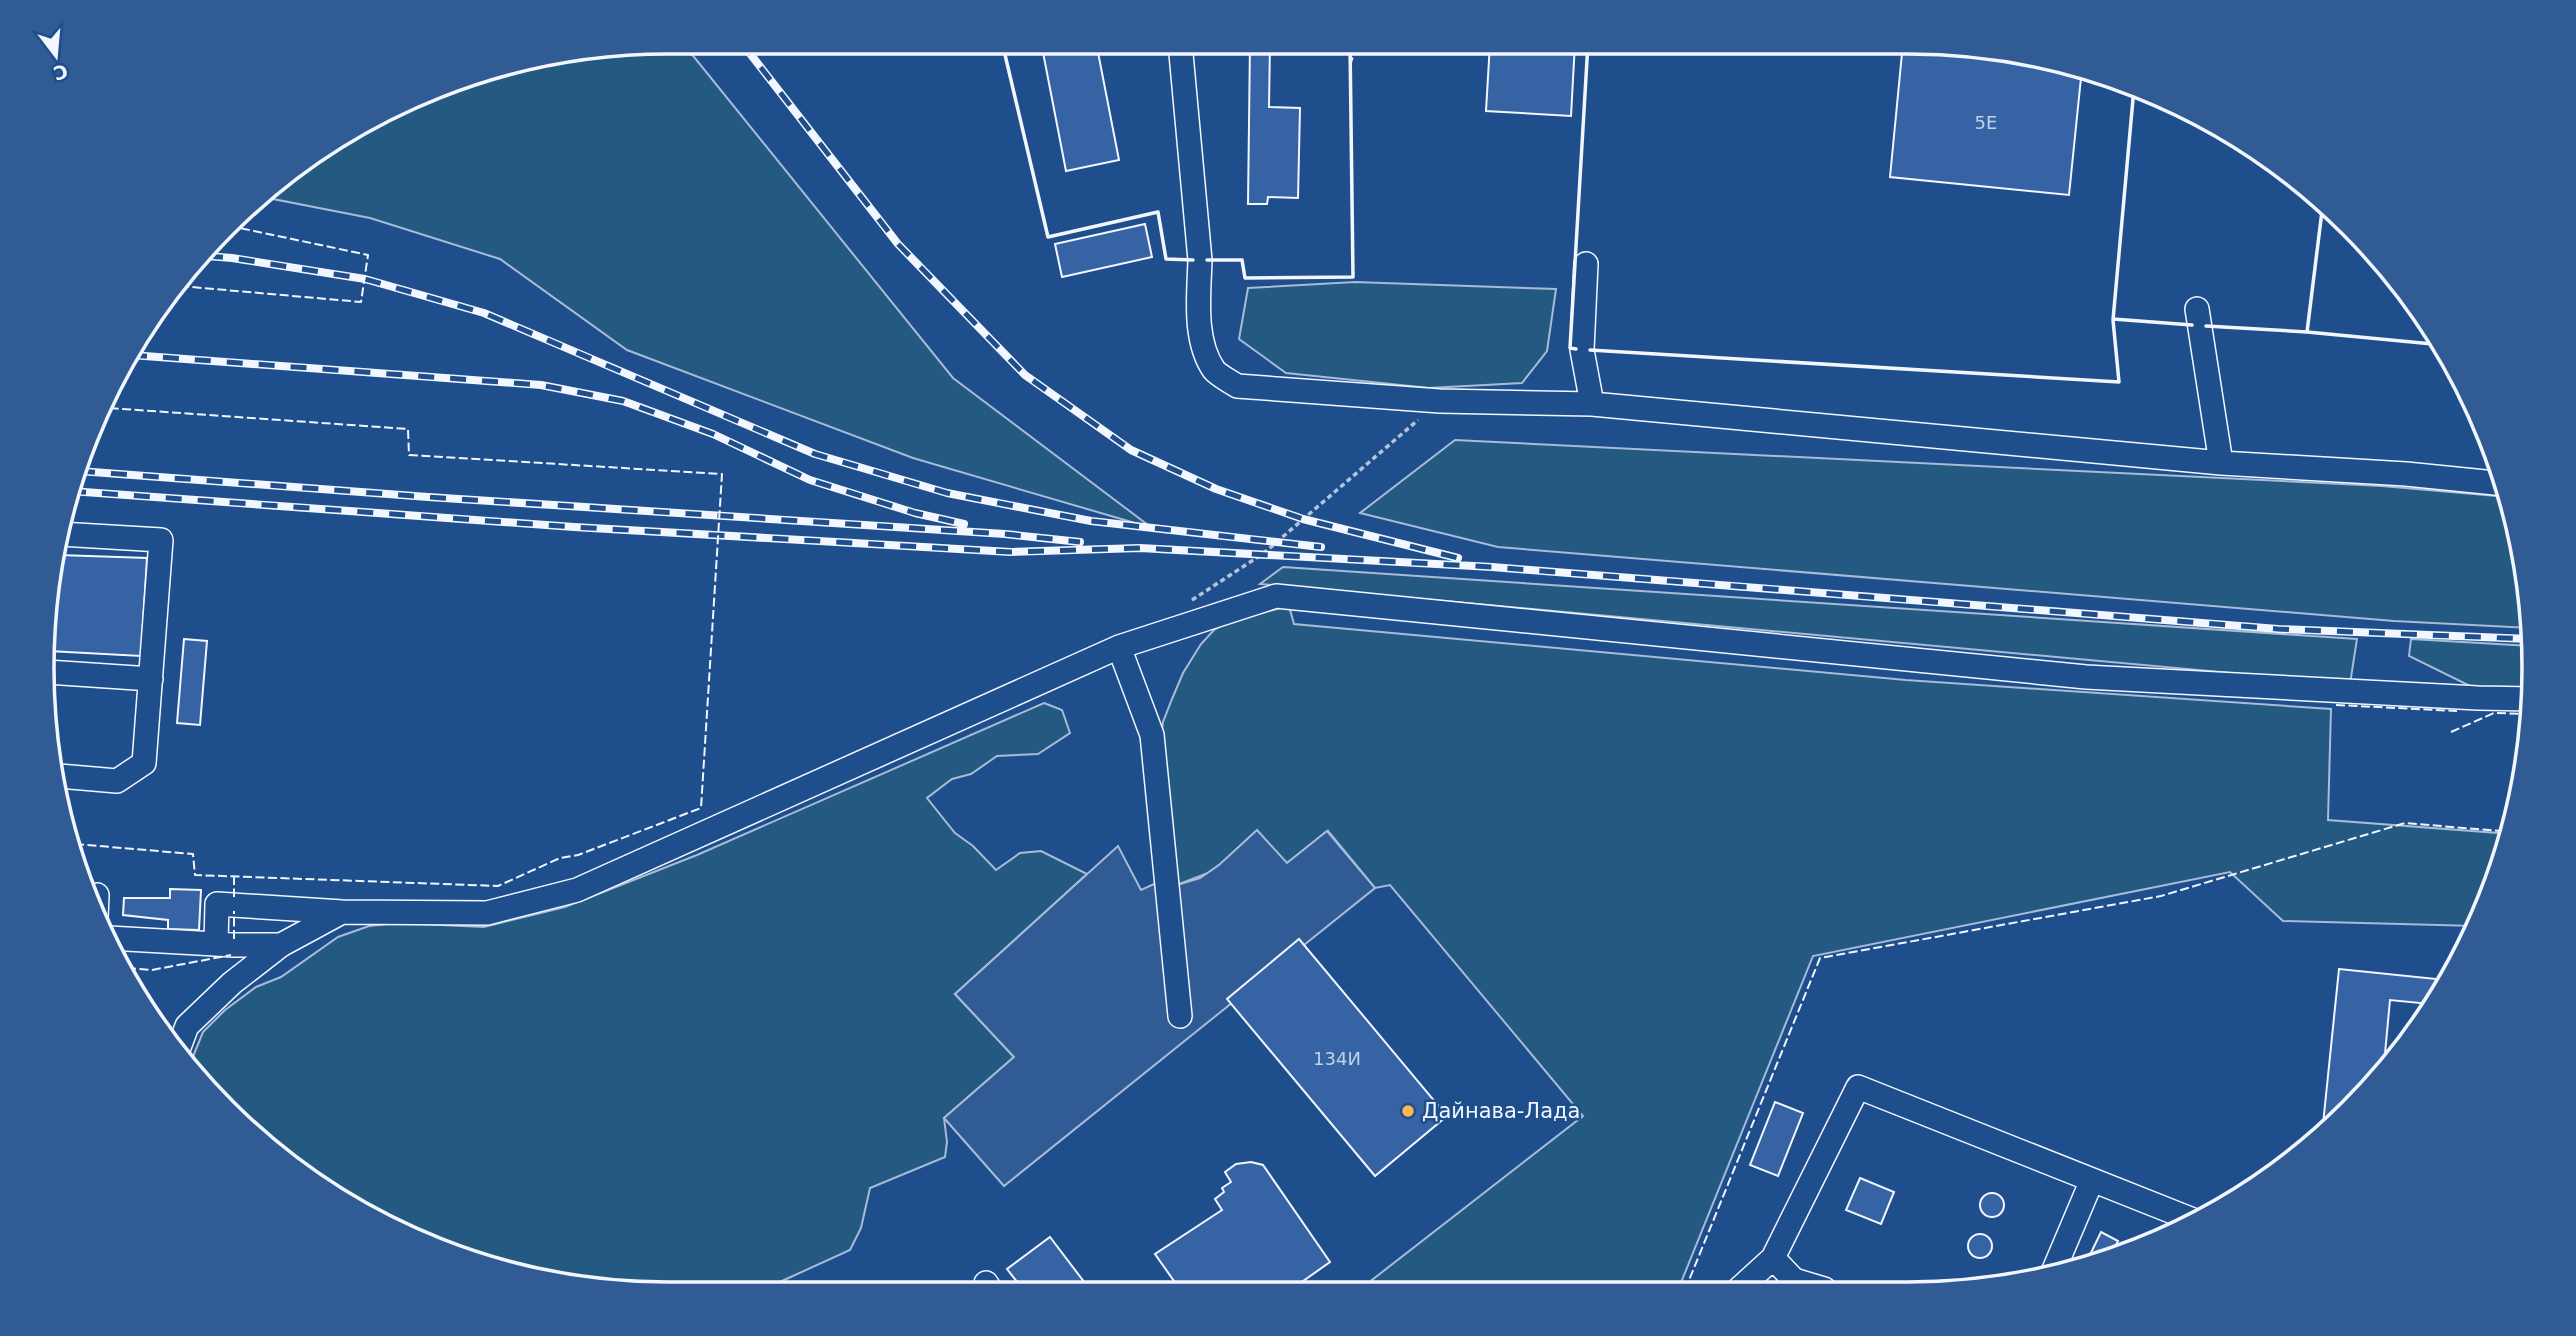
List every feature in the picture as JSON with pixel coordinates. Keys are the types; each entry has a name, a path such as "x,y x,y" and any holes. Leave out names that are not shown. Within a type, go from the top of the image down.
{"street":[{"path":"1181,54 1200,260 1202,345 1215,371 1237,386 1440,401 1592,404 2221,463 2406,474 2493,483"},
{"path":"1586,264 1582,350 1592,404"},
{"path":"2197,309 2221,463"},
{"path":"64,776 117,781 144,763 161,540 69,534"},
{"path":"216,944 217,904 342,912 487,913 577,890 1119,647 1276,596 2086,677 2520,699"},
{"path":"1119,647 1152,736 1181,1016"},
{"path":"54,672 150,679"},
{"path":"181,1042 187,1027 232,983 281,945 342,912"},
{"path":"118,939 281,945"},
{"path":"1747,1282 1773,1258 1858,1087 2183,1216"},
{"path":"2057,1263 2092,1180"},
{"path":"1773,1258 1794,1280 1801,1282"}],"path":[{"path":"1186,604 1265,554 1440,401"}],"shaded area":[{"path":"692,54 953,378 1152,528 913,458 627,350 500,259 370,218 273,199 294,181 361,136 433,101 471,87 548,66 588,60"},
{"path":"1355,282 1556,289 1547,351 1522,383 1429,388 1286,373 1239,339 1248,288"},
{"path":"1455,440 2382,486 2497,496 2510,548 2520,627 2394,621 1498,547 1360,513"},
{"path":"1283,567 2357,639 2350,684 1260,584"},
{"path":"1289,606 1294,624 1906,680 2331,709 2328,820 2499,833 2464,926 2283,921 2230,872 1813,956 1681,1282 1369,1282 1583,1116 1390,885 1375,888 1328,831 1287,863 1219,865 1208,873 1179,884 1172,876 1160,745 1163,722 1183,673 1201,644 1222,625"},
{"path":"2411,639 2521,645 2521,689 2472,687 2409,656"},
{"path":"1044,703 1062,710 1070,733 1038,754 997,756 971,774 952,779 927,798 955,833 973,846 996,870 1020,853 1041,851 1087,874 955,994 1014,1057 944,1118 947,1142 945,1157 870,1188 861,1228 850,1250 780,1282 668,1282 588,1276 509,1261 433,1235 361,1200 294,1155 234,1102 193,1056 203,1032 225,1010 256,987 281,977 338,937 369,926 398,923 484,927 565,907 697,855"},
{"path":"1257,830 1287,863 1327,831 1375,888 1004,1186 944,1118 1014,1057 955,994 1118,846 1141,890 1172,876 1180,884 1200,878 1219,865"}],"building":[{"path":"1043,54 1098,54 1119,160 1066,171"},
{"path":"1250,54 1270,54 1269,107 1300,108 1298,198 1268,197 1267,204 1248,204"},
{"path":"1489,54 1574,54 1571,116 1486,111"},
{"path":"1902,54 1988,60 2028,66 2081,79 2069,195 1890,177"},
{"path":"1145,224 1152,257 1062,277 1055,244"},
{"path":"65,555 147,558 141,656 55,651"},
{"path":"184,639 207,641 200,725 177,723"},
{"path":"170,889 201,890 199,930 168,929 168,920 123,915 124,898 170,898"},
{"path":"1299,939 1447,1116 1375,1176 1227,999"},
{"path":"2339,969 2437,979 2422,1003 2390,1000 2385,1054 2324,1119"},
{"path":"1775,1102 1803,1113 1778,1176 1750,1165"},
{"path":"1251,1162 1263,1165 1330,1262 1302,1282 1175,1282 1155,1254 1222,1210 1215,1199 1224,1192 1222,1188 1231,1182 1225,1172 1236,1164"},
{"path":"1860,1178 1894,1192 1881,1224 1846,1210"},
{"path":"1992,1193 2000,1197 2004,1205 2000,1213 1992,1217 1984,1213 1980,1205 1984,1197"},
{"path":"2101,1232 2118,1241 2116,1245 2091,1254"},
{"path":"1975,1234 1985,1234 1992,1241 1992,1251 1985,1258 1975,1258 1968,1251 1968,1241"},
{"path":"1050,1237 1084,1282 1017,1282 1007,1269"}],"railway":[{"path":"750,54 898,244 1025,375 1131,450 1216,489 1303,519 1458,558"},
{"path":"213,256 365,279 484,313 815,454 947,493 1091,521 1321,547"},
{"path":"139,356 541,385 623,401 713,434 810,480 915,513 964,524"},
{"path":"87,472 428,497 1005,534 1080,542"},
{"path":"80,492 574,527 1011,552 1140,548 1492,567 2278,629 2521,639"}],"fence":[{"path":"1350,66 1354,54"},
{"path":"187,287 361,302 368,255 240,228"},
{"path":"81,844 193,854 195,875 498,886 560,858 578,855 701,808 722,474 409,455 408,429 113,408"},
{"path":"2336,705 2457,711"},
{"path":"2451,732 2494,713 2519,714"},
{"path":"1688,1282 1820,958 2161,896 2405,823 2500,831"},
{"path":"234,876 234,897"},
{"path":"234,911 234,939"},
{"path":"133,968 152,970 231,955"}],"wall":[{"path":"1005,54 1048,237 1158,212 1166,259 1193,260"},
{"path":"1207,260 1242,260 1245,278 1353,277 1350,54"},
{"path":"1576,349 1570,348 1587,54"},
{"path":"1590,350 2119,382 2113,320 2133,97"},
{"path":"2206,326 2307,332 2322,215"},
{"path":"2113,319 2192,325"},
{"path":"2307,332 2429,344"}],"place":[{"name":"Дайнава-Лада","path":"1408,1111"}]}
